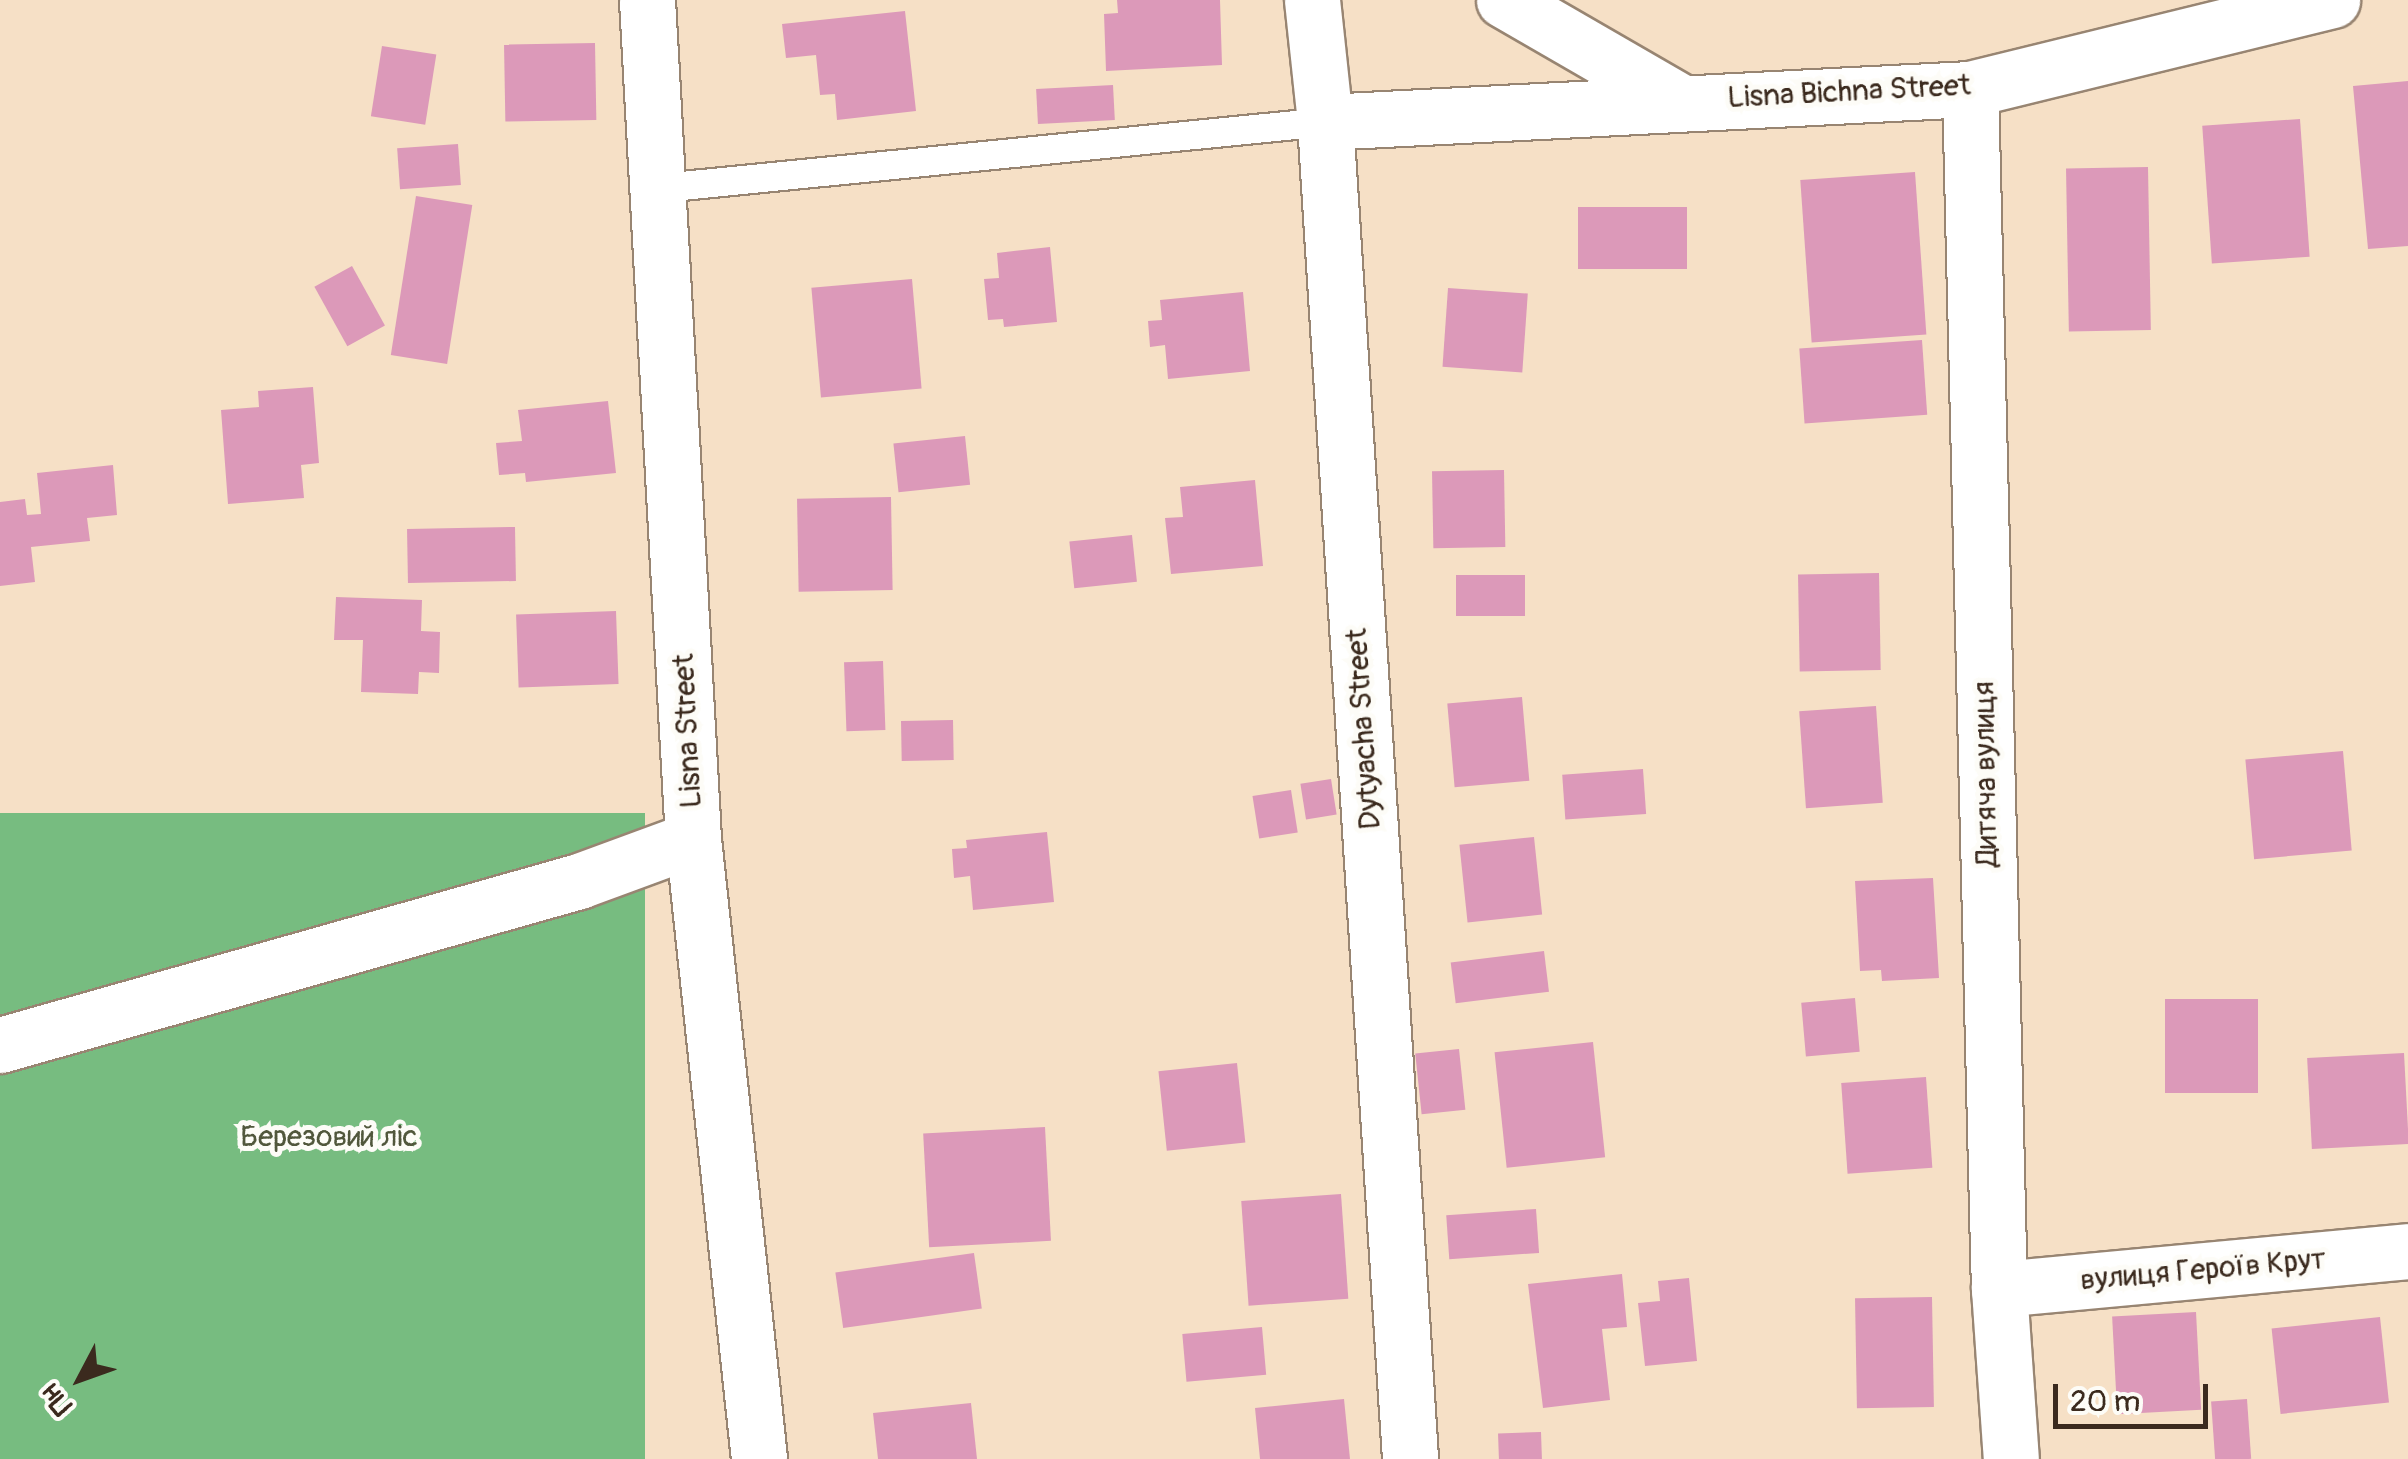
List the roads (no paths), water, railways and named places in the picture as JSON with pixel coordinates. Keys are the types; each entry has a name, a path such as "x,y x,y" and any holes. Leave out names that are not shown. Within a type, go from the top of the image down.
{"street":[{"name":"Lisna Street","path":"647,0 662,188 693,839 760,1459"},
{"name":"Dytyacha Street","path":"1312,0 1326,122 1410,1459"},
{"path":"1504,0 1679,101"},
{"name":"Lisna Bichna Street","path":"1326,122 1970,89 2332,0"},
{"name":"Дитяча вулиця","path":"1970,89 1999,1289 2011,1459"},
{"path":"0,1045 560,886 693,839"},
{"name":"вулиця Героїв Крут","path":"1999,1289 2408,1251"}],"lane":[{"path":"662,188 1326,122"}],"park label":[{"name":"Березовий ліс","path":"329,1137"}]}
